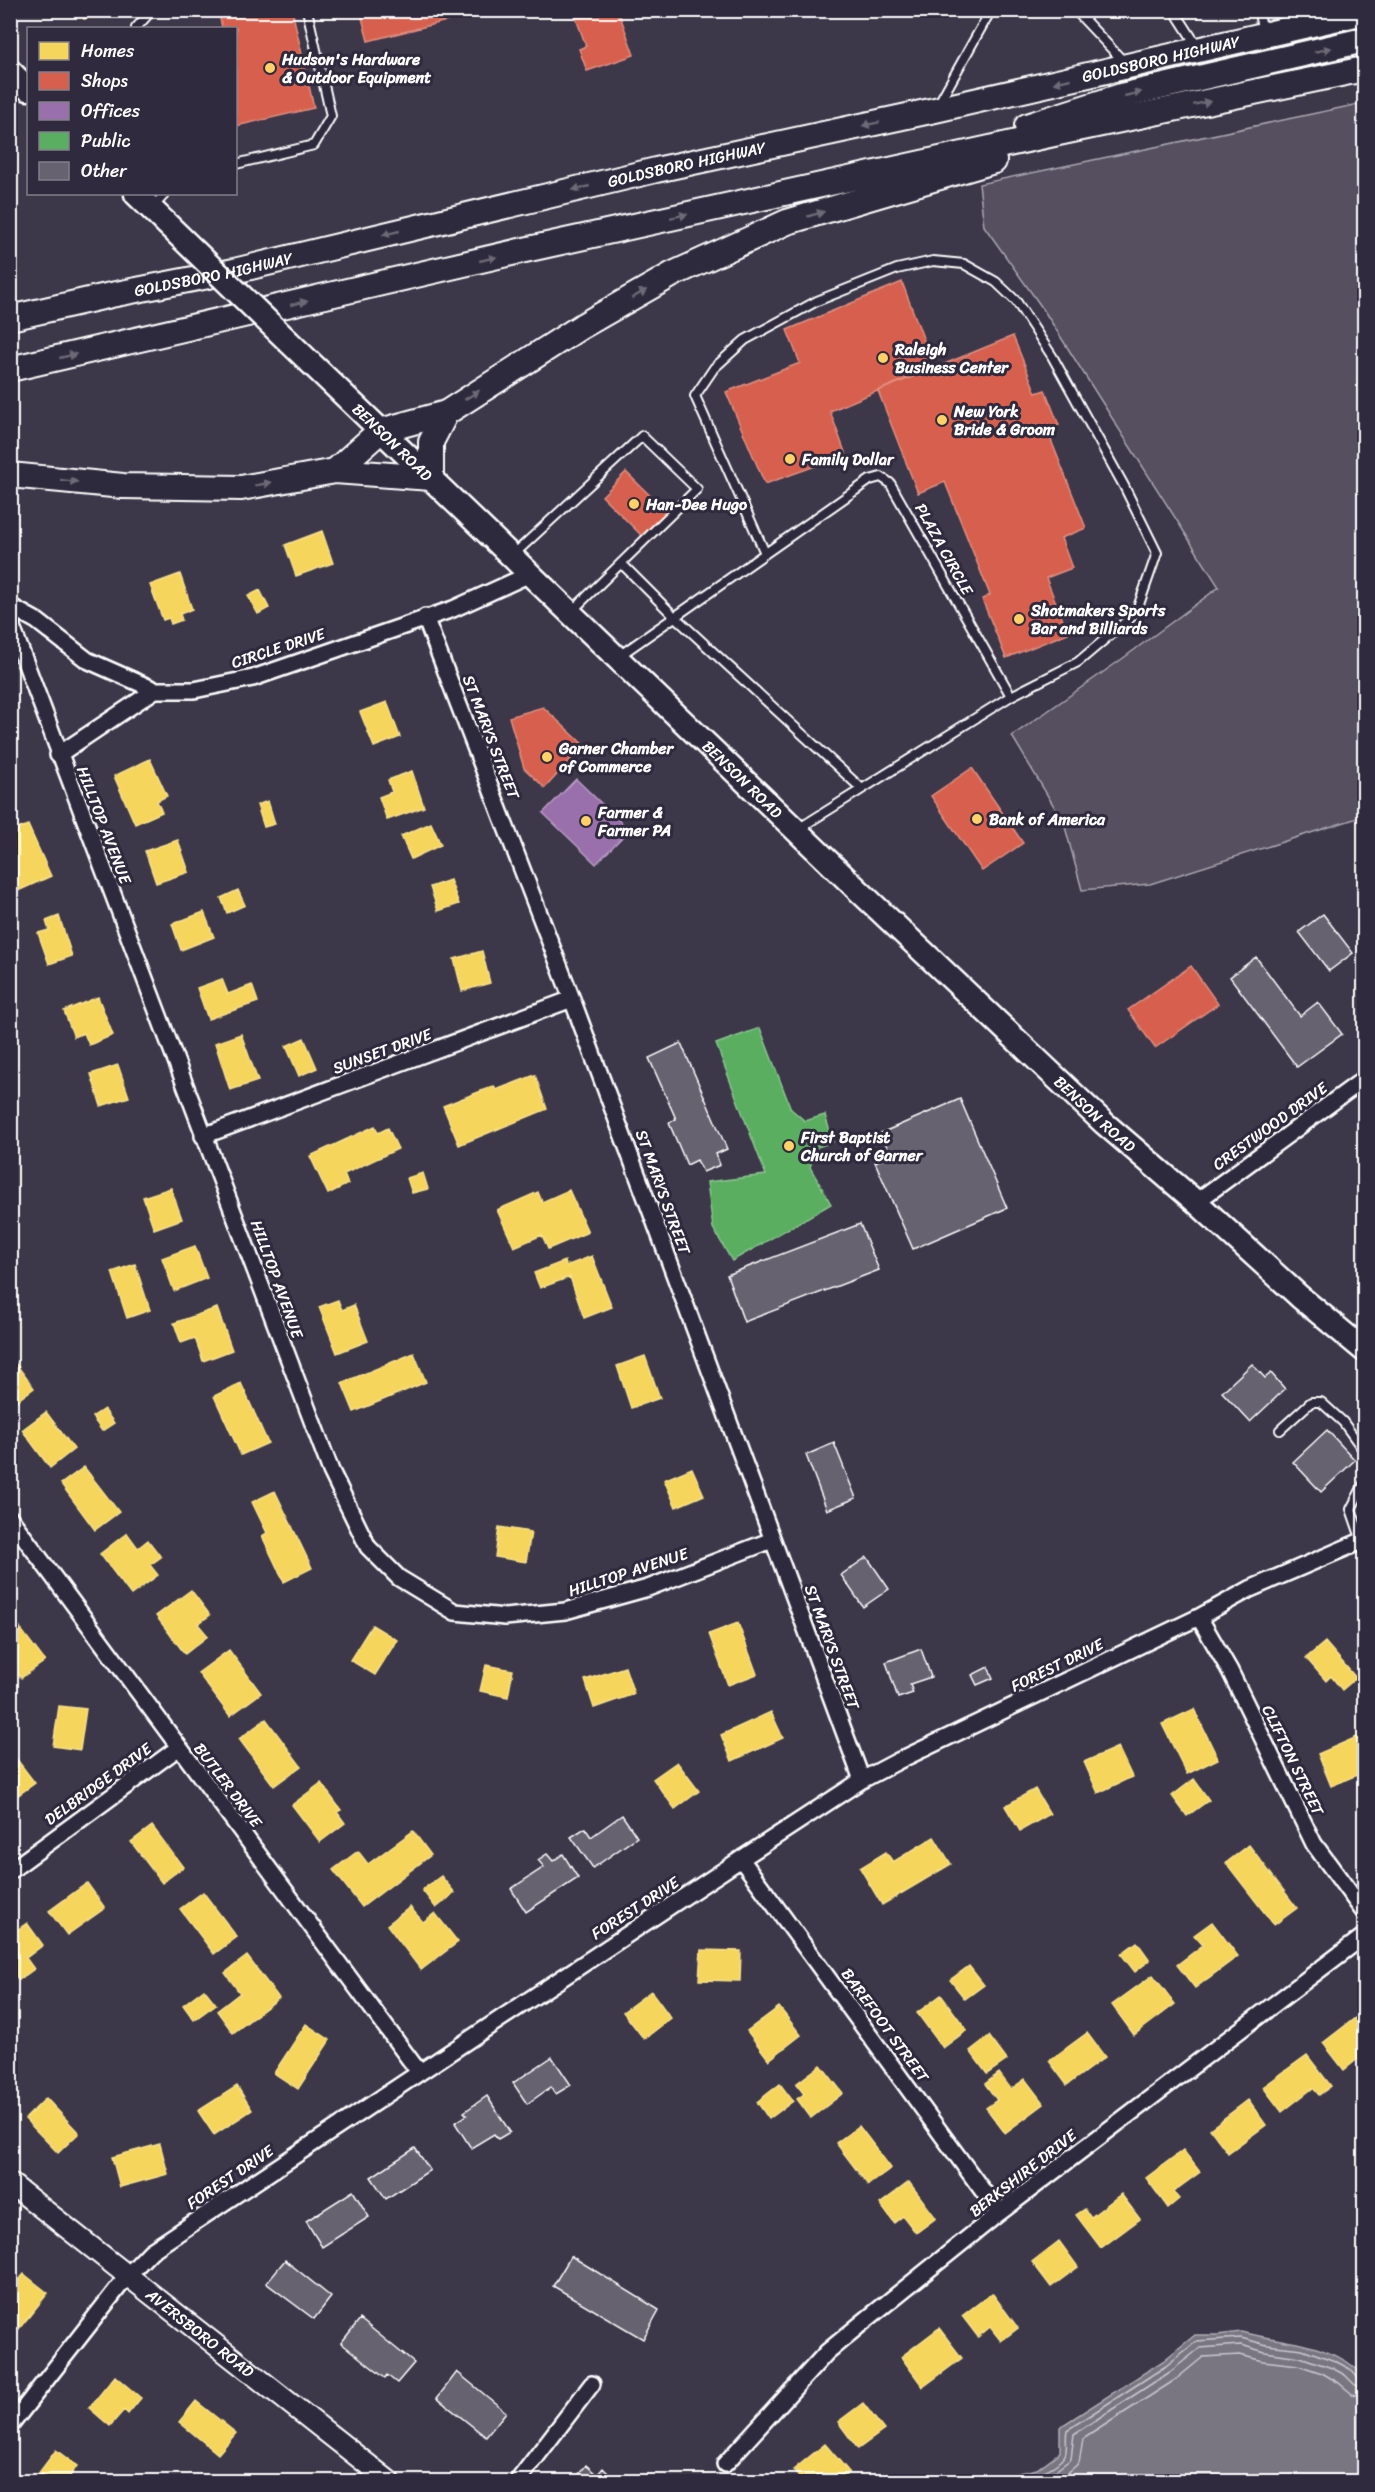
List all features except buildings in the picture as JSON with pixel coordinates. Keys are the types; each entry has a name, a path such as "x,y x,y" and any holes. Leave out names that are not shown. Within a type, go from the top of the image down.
{"main road":[{"name":"GOLDSBORO HIGHWAY","path":"10,318 234,271 656,170 935,110 1264,35 1340,15 1365,12"},
{"path":"917,164 1103,101 1365,40"},
{"path":"10,369 520,251 1063,132 1365,69"},
{"path":"10,71 27,88"},
{"path":"334,471 380,431 446,412 582,326 673,274 777,227 982,166 1063,132"},
{"name":"BENSON ROAD","path":"155,205 380,431 431,477 1104,1123 1196,1202 1300,1297 1365,1350"},
{"path":"10,303 111,295"},
{"path":"10,475 123,486 241,488 334,471 431,477 430,442 446,412"}],"street":[{"name":"CIRCLE DRIVE","path":"10,607 37,621 87,660 155,690 194,690 253,678 453,609 530,573"},
{"name":"HILLTOP AVENUE","path":"10,607 12,627 58,755 203,1136 331,1471 368,1547 399,1578 455,1612 505,1617 565,1611 648,1588 772,1540"},
{"name":"ST MARYS STREET","path":"425,617 572,999 862,1780"},
{"path":"58,755 155,690"},
{"name":"SUNSET DRIVE","path":"203,1136 572,999"},
{"name":"CRESTWOOD DRIVE","path":"1196,1202 1365,1079"},
{"name":"BUTLER DRIVE","path":"10,1518 419,2072"},
{"name":"FOREST DRIVE","path":"10,2426 128,2275 151,2251 741,1859 862,1780 898,1761 1199,1617 1250,1589 1363,1541"},
{"name":"CLIFTON STREET","path":"1199,1617 1230,1671 1314,1844 1365,1911"},
{"name":"DELBRIDGE DRIVE","path":"10,1871 178,1748"},
{"name":"BAREFOOT STREET","path":"741,1859 999,2213"},
{"name":"BERKSHIRE DRIVE","path":"725,2464 827,2352 999,2213 1365,1936"},
{"name":"AVERSBORO ROAD","path":"10,2183 128,2275 380,2479"},
{"path":"517,2481 592,2384"}],"lane":[{"path":"136,27 152,10"},
{"path":"237,164 314,145 331,117 307,10"},
{"path":"935,110 991,10"},
{"path":"1075,10 1127,66"},
{"path":"1174,10 1199,50"},
{"path":"1258,10 1264,35"},
{"path":"765,553 695,396 714,368 746,340 817,301 897,270 933,261 964,264 996,282 1016,301 1052,356 1124,486 1157,553 1136,614 1078,662 1011,696 797,830"},
{"path":"512,555 642,436 697,489 571,612"},
{"name":"PLAZA CIRCLE","path":"618,657 870,480 881,477 890,483 1011,696"},
{"path":"621,563 674,616 862,789"},
{"path":"1280,1430 1311,1402 1321,1402 1343,1422 1365,1451"},
{"path":"1363,1541 1351,1509 1365,1484"}],"shaded area":[{"path":"1364,103 1364,816 1150,884 1082,890 1064,823 1012,736 1219,587 1043,309 984,226 979,184"}],"water":[{"path":"1241,2332 1322,2350 1337,2356 1364,2376 1364,2481 992,2481 999,2477 1037,2469 1060,2452 1060,2427 1163,2361 1195,2335"}],"place":[{"name":"Hudson's Hardware & Outdoor Equipment","path":"270,68"},
{"name":"Raleigh Business Center","path":"883,358"},
{"name":"New York Bride & Groom","path":"942,420"},
{"name":"Family Dollar","path":"790,459"},
{"name":"Han-Dee Hugo","path":"634,504"},
{"name":"Shotmakers Sports Bar and Billiards","path":"1019,619"},
{"name":"Garner Chamber of Commerce","path":"547,757"},
{"name":"Bank of America","path":"977,819"},
{"name":"Farmer & Farmer PA","path":"586,821"},
{"name":"First Baptist Church of Garner","path":"789,1146"}]}
